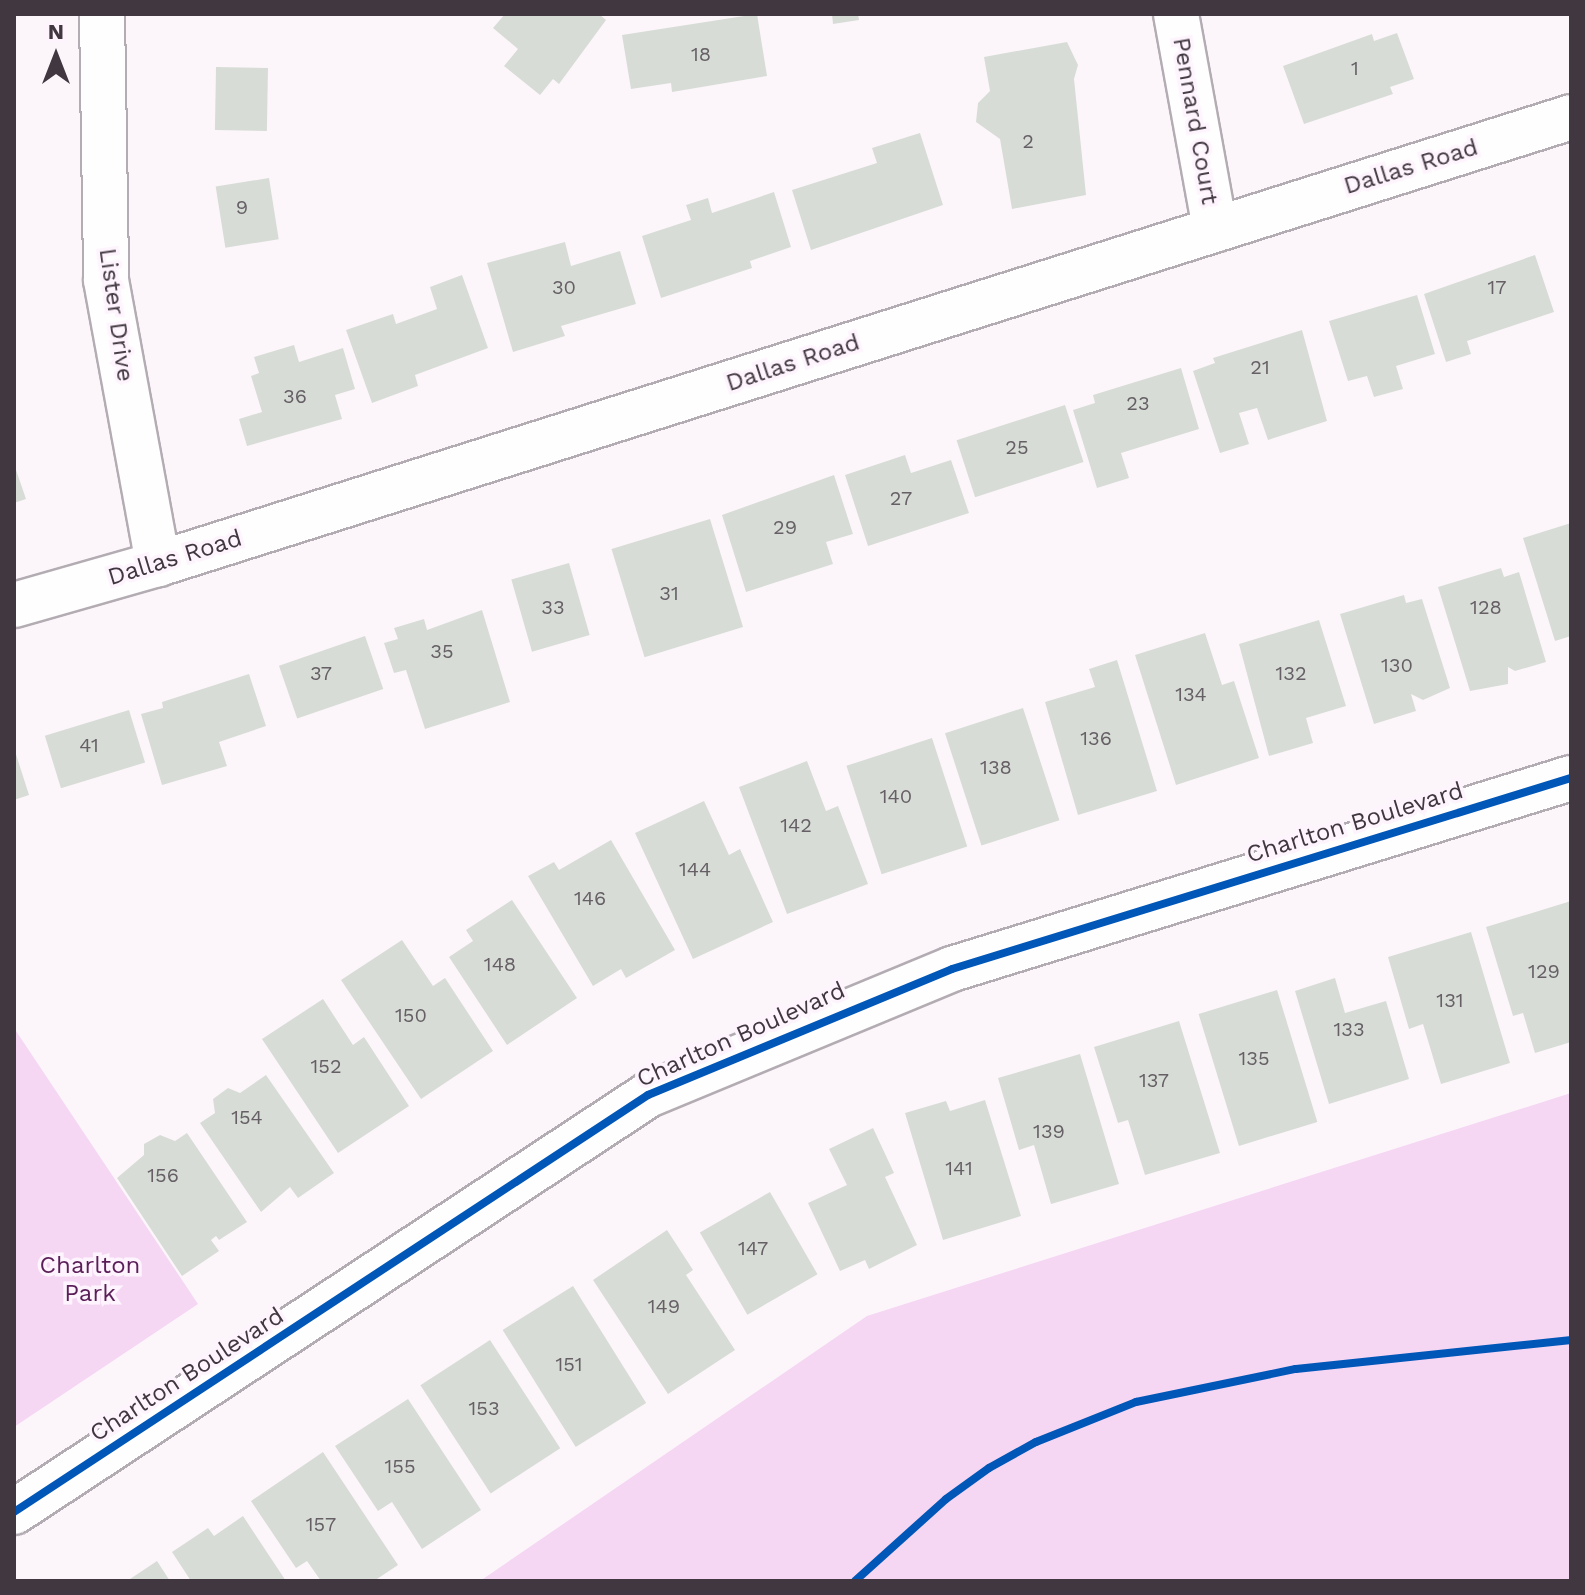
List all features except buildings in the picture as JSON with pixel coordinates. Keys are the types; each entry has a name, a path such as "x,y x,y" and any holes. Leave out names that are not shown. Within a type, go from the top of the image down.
{"street":[{"name":"Lister Drive","path":"102,14 106,280 158,564"},
{"name":"Pennard Court","path":"1176,14 1215,229"},
{"name":"Dallas Road","path":"14,605 158,564 1571,117"},
{"name":"Charlton Boulevard","path":"14,1512 648,1095 952,969 1571,778"}],"green space":[{"name":"Charlton Park","path":"14,1028 198,1304 14,1427"},
{"path":"1571,1093 1571,1581 480,1581 867,1316"}],"cycle path":[{"path":"14,1512 648,1095 952,969 1571,778"},
{"path":"855,1581 946,1499 989,1468 1036,1442 1136,1402 1296,1369 1571,1340"}]}
